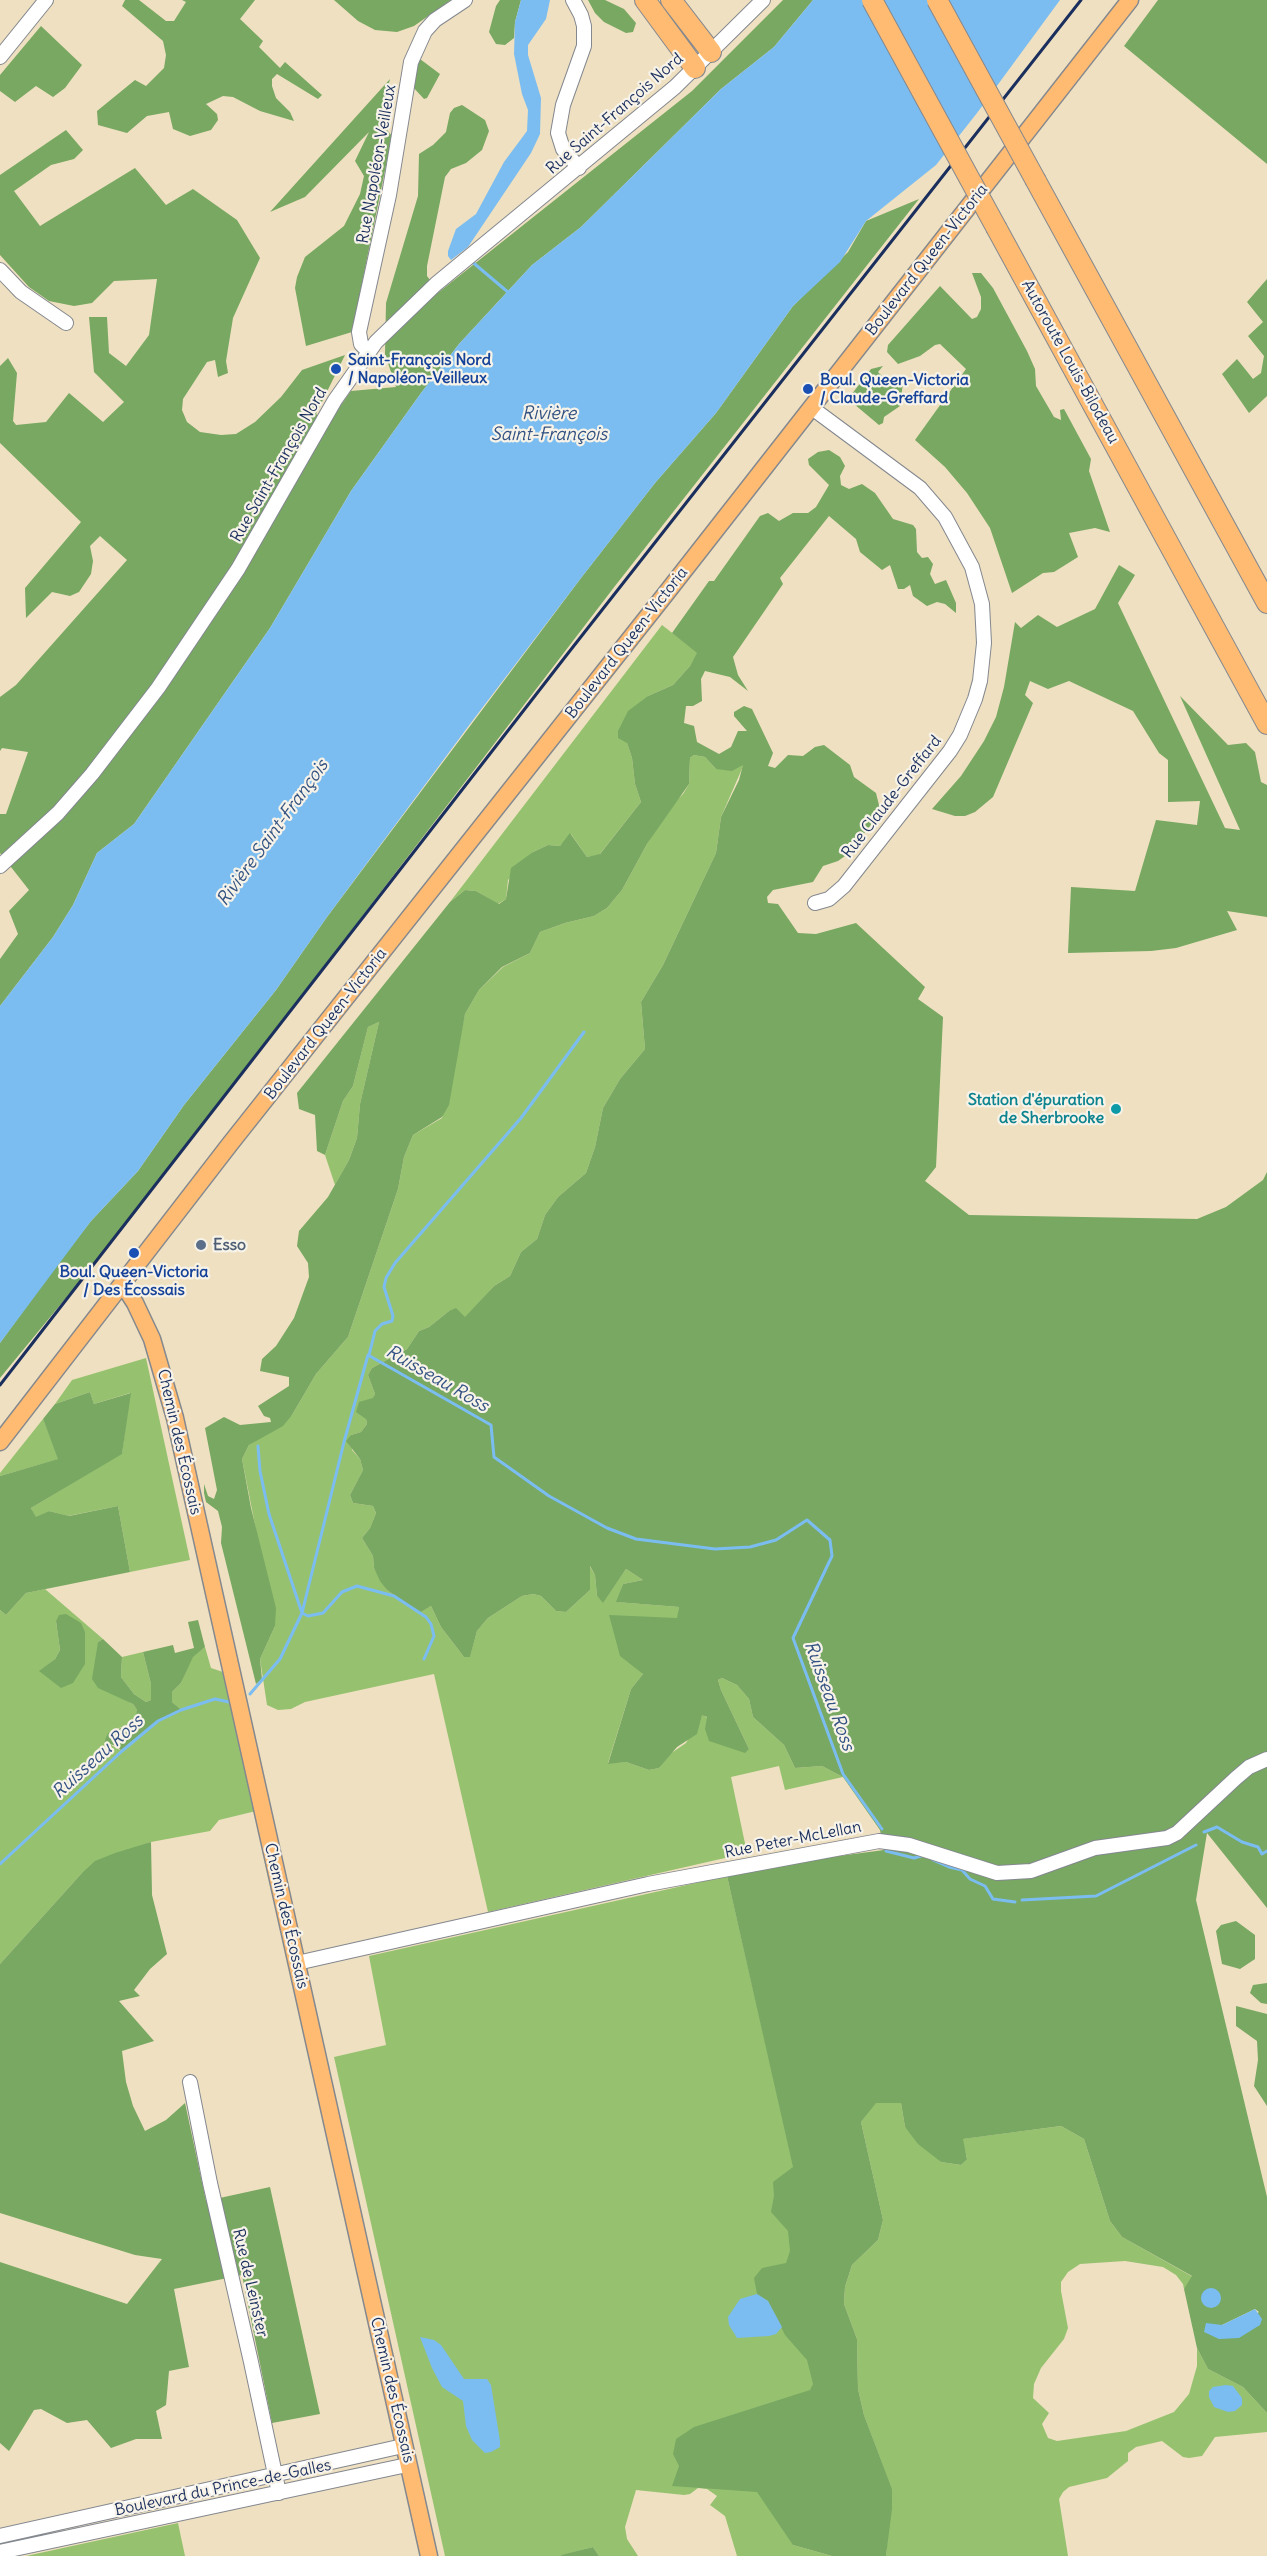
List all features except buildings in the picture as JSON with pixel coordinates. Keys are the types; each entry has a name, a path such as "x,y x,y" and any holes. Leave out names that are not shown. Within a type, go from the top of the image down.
{"highway":[{"path":"645,0 695,68"},
{"path":"670,0 711,52"},
{"name":"Autoroute Louis-Bilodeau","path":"872,0 1267,724"},
{"path":"937,0 1267,603"}],"main road":[{"name":"Boulevard Queen-Victoria","path":"0,1442 122,1283 812,408 1130,0"},
{"name":"Chemin des Écossais","path":"122,1283 135,1303 152,1339 168,1390 429,2556"}],"street":[{"path":"0,57 46,0"},
{"name":"Rue Napoléon-Veilleux","path":"368,351 361,344 359,332 389,195 411,62 425,31 435,20 465,0"},
{"path":"573,0 584,26 584,46 563,105 558,133 563,149 579,168"},
{"name":"Rue Saint-François Nord","path":"0,866 58,813 92,774 158,688 238,569 335,400 368,351 402,315 449,274 579,168 695,68 762,0"},
{"path":"0,270 21,292 66,322"},
{"name":"Rue Claude-Greffard","path":"812,408 920,488 945,517 965,550 978,586 984,624 981,671 975,699 950,751 844,886 829,899 815,903"},
{"name":"Rue Peter-McLellan","path":"297,1963 648,1884 879,1841 909,1845 997,1873 1031,1871 1095,1848 1167,1838 1177,1833 1249,1767 1267,1759"},
{"name":"Rue de Leinster","path":"190,2082 210,2183 252,2362 279,2493"},
{"name":"Boulevard du Prince-de-Galles","path":"0,2536 403,2446"},
{"name":"Boulevard du Prince-de-Galles","path":"0,2554 407,2464"},
{"path":"43,2526 46,2543"}],"green space":[{"path":"125,0 139,0 166,21 174,21 186,2 182,0 255,0 240,19 263,41 259,47 280,68 285,62 322,95 318,99 277,74 272,79 276,98 290,112 294,121 260,111 233,97 223,96 206,104 217,114 218,120 211,130 190,136 173,129 169,112 147,116 127,133 98,125 97,111 135,80 146,86 164,68 166,55 163,41 122,6"},
{"path":"334,0 451,0 414,26 397,32 375,30 358,21"},
{"path":"500,0 521,0 515,22 514,38 505,45 496,44 489,32 496,6"},
{"path":"588,0 605,0 624,9 636,23 633,32 626,33 604,22 595,13"},
{"path":"783,0 813,0 774,47 721,89 581,227 532,265 459,344 351,491 270,628 134,824 97,853 73,905 53,937 0,1006 0,959 18,934 9,911 29,890 0,853 0,814 6,814 28,752 2,748 0,751 0,697 16,685 127,560 100,536 90,546 93,561 91,574 79,592 70,596 52,592 26,618 25,588 81,522 0,443 0,366 8,358 17,373 13,421 16,425 46,422 69,393 103,422 124,402 94,372 89,317 107,317 109,353 126,366 149,335 157,279 114,281 92,303 74,306 49,301 29,287 0,255 0,175 66,130 83,150 74,159 51,165 14,191 40,226 135,168 166,205 193,189 237,220 260,258 233,318 226,361 228,373 218,377 215,360 207,362 183,399 182,410 187,422 200,432 221,435 236,434 255,422 281,397 302,370 345,355 316,414 329,422 351,391 396,387 385,354 386,303 418,196 419,154 433,145 446,132 450,113 454,108 462,105 485,120 489,131 482,150 466,163 451,169 445,177 427,266 427,276 439,292 692,91"},
{"path":"1158,0 1267,0 1267,164 1124,46"},
{"path":"41,26 82,65 65,88 53,97 36,86 15,102 0,91 0,75"},
{"path":"420,59 440,74 427,98 424,99 412,86 416,61"},
{"path":"390,79 379,120 392,136 352,332 306,346 295,288 297,277 305,257 344,226 360,194 364,176 355,161 369,132 305,197 270,212"},
{"path":"919,199 615,586 125,1226 0,1378 0,1343 56,1266 91,1221 138,1171 184,1105 276,990 327,917 655,483 716,413 793,306 848,252 866,221"},
{"path":"972,273 981,273 993,288 1035,369 1036,386 1054,417 1061,420 1060,410 1064,409 1091,459 1089,471 1110,532 1095,528 1069,533 1078,557 1054,572 1043,573 1012,593 990,528 967,493 945,467 915,440 966,369 940,344 920,356 898,364 887,352 888,345 940,286 972,319 977,317 981,309 981,297"},
{"path":"1267,279 1267,396 1249,413 1222,374 1237,359 1253,379 1261,373 1264,356 1248,336 1263,322 1247,302"},
{"path":"883,366 878,372 883,377 904,375 900,406 884,417 883,423 879,425 848,399 871,369"},
{"path":"829,450 840,457 845,466 840,476 841,485 849,489 862,484 875,493 893,519 913,525 916,529 917,552 922,558 928,557 933,564 930,574 935,584 946,580 956,603 956,613 945,604 937,602 927,606 913,596 910,585 904,589 898,589 890,565 882,570 860,552 856,539 829,516 780,578 783,584 733,657 738,675 748,691 730,677 705,671 701,679 702,701 693,706 686,706 684,723 694,726 697,742 719,754 731,747 738,731 747,731 734,716 734,712 744,706 752,709 773,753 768,766 775,768 788,755 803,756 815,747 824,745 850,765 854,777 876,793 881,813 845,856 823,866 813,882 773,890 767,897 768,903 778,904 798,933 816,934 856,923 925,987 918,999 943,1017 936,1167 925,1181 969,1215 1197,1219 1226,1207 1263,1180 1267,1172 1267,1908 1207,1833 1196,1900 1267,2197 1267,2413 1243,2387 1208,2369 1197,2348 1184,2289 1192,2276 1122,2237 1110,2221 1084,2139 1061,2126 963,2139 967,2159 961,2165 941,2162 918,2144 905,2127 901,2103 876,2103 861,2122 883,2220 878,2240 852,2265 845,2287 844,2304 857,2339 858,2389 864,2415 892,2489 886,2556 832,2556 793,2545 757,2492 672,2486 679,2466 673,2454 676,2439 694,2427 810,2390 813,2384 807,2360 785,2335 768,2301 757,2294 754,2278 762,2268 786,2263 790,2251 788,2231 771,2212 774,2196 773,2182 793,2167 727,1876 809,1860 884,1850 880,1830 843,1777 822,1766 795,1768 784,1745 753,1717 749,1699 737,1685 722,1678 718,1680 721,1690 749,1749 745,1753 709,1741 705,1729 707,1717 702,1715 697,1734 677,1747 659,1768 649,1770 626,1762 608,1764 631,1689 643,1674 620,1656 609,1615 677,1618 679,1607 616,1602 623,1584 643,1580 626,1569 603,1603 597,1596 595,1575 590,1566 590,1590 566,1612 556,1611 541,1596 533,1594 522,1596 488,1618 477,1631 470,1657 464,1657 441,1627 431,1606 419,1613 387,1590 380,1581 374,1568 373,1556 362,1538 370,1528 376,1513 373,1506 353,1503 350,1495 363,1470 360,1459 346,1441 351,1435 361,1432 367,1424 366,1419 356,1412 359,1402 373,1398 375,1394 368,1375 372,1368 407,1349 419,1331 429,1327 449,1311 456,1308 465,1317 494,1286 510,1276 521,1252 537,1239 545,1215 558,1197 586,1173 595,1147 603,1108 620,1079 645,1049 641,1002 663,965 716,853 721,817 739,780 743,765 732,771 716,769 705,757 694,755 690,758 689,784 647,844 622,890 607,908 594,916 540,932 530,953 502,967 479,990 465,1014 449,1105 442,1117 413,1135 404,1157 398,1189 348,1337 316,1374 283,1426 249,1445 242,1459 251,1508 276,1608 275,1626 260,1659 262,1679 256,1684 221,1543 222,1527 218,1511 206,1502 204,1493 204,1484 208,1496 214,1499 217,1490 205,1428 224,1417 240,1425 271,1422 258,1406 289,1386 289,1377 260,1371 262,1359 276,1346 294,1318 309,1277 308,1263 297,1246 299,1231 328,1197 349,1160 357,1138 360,1104 379,1022 368,1027 353,1086 343,1101 325,1155 317,1151 315,1115 299,1109 297,1093 450,902 465,890 476,891 499,904 506,899 511,868 533,852 548,845 560,846 570,833 587,857 600,854 641,802 627,743 618,738 618,731 628,711 648,696 673,685 690,666 697,653 672,633 709,581 714,581 760,516 768,513 779,521 793,513 808,513 816,507 829,485 809,465 808,459 818,452","holes":["1255,2309 1259,2312 1219,2339 1215,2326 1222,2325"]},
{"path":"1119,565 1135,575 1118,603 1225,828 1240,830 1180,696 1228,745 1246,743 1255,752 1261,782 1267,785 1267,917 1227,911 1237,930 1176,948 1151,951 1068,953 1071,887 1135,891 1156,820 1197,825 1200,801 1168,802 1168,760 1159,753 1133,711 1069,681 1048,689 1030,681 1025,695 1033,703 993,797 975,812 965,816 955,816 932,809 961,776 984,741 996,717 1004,687 1015,622 1021,628 1038,615 1057,627 1095,609"},
{"path":"662,625 698,653 673,685 648,696 627,743 641,802 599,855 587,857 571,834 560,846 548,845 533,852 508,880 506,899 498,904 476,891 465,890 450,902"},
{"path":"694,755 705,757 716,769 744,764 721,817 716,853 663,965 641,1002 645,1049 620,1079 603,1108 595,1147 586,1173 558,1197 545,1215 537,1239 521,1252 510,1276 494,1286 465,1318 449,1311 429,1327 419,1331 407,1349 372,1368 368,1375 375,1394 366,1419 367,1424 361,1432 351,1435 352,1450 360,1459 363,1470 350,1495 353,1503 373,1506 376,1513 370,1528 362,1538 373,1556 374,1568 387,1590 418,1613 431,1606 441,1627 464,1657 470,1656 477,1631 488,1618 522,1596 533,1594 541,1596 556,1611 566,1612 590,1590 589,1565 595,1575 597,1596 603,1602 626,1569 643,1580 623,1584 617,1602 679,1607 678,1618 640,1670 643,1674 631,1689 608,1763 626,1762 649,1770 659,1768 667,1756 686,1743 702,1714 749,1749 721,1690 718,1680 722,1678 737,1685 749,1699 753,1717 784,1745 795,1768 822,1766 843,1777 785,1790 779,1766 731,1777 747,1853 488,1912 434,1674 305,1702 291,1709 278,1710 267,1705 260,1659 275,1626 242,1459 249,1445 292,1415 316,1374 348,1337 398,1189 404,1157 413,1135 442,1118 465,1014 479,990 503,967 530,953 540,932 594,916 607,908 622,890 647,844 689,784 690,758"},
{"path":"379,1022 360,1104 357,1138 349,1160 335,1185 325,1155 343,1101 353,1086 368,1027"},
{"path":"146,1358 190,1560 130,1572 118,1506 68,1516 49,1511 36,1518 31,1508 122,1453 130,1393 94,1404 90,1392 55,1404 72,1380"},
{"path":"90,1392 94,1404 131,1393 122,1454 31,1508 36,1517 49,1511 69,1516 118,1506 130,1572 26,1593 6,1615 0,1610 0,1476 58,1459 43,1419 55,1404"},
{"path":"43,1419 59,1459 0,1476 0,1473"},
{"path":"45,1589 103,1639 98,1642 118,1696 133,1704 137,1710 137,1717 128,1725 116,1729 104,1741 122,1751 158,1721 180,1710 172,1702 172,1692 181,1683 192,1657 205,1647 211,1668 223,1672 256,1811 219,1820 210,1831 151,1842 81,1874 0,1964 0,1610 6,1615 26,1593","holes":["56,1621 85,1632 84,1645 40,1671 55,1659 60,1650"]},
{"path":"66,1614 81,1623 85,1632 85,1664 73,1683 61,1688 39,1671 55,1659 60,1650 56,1621 59,1615"},
{"path":"198,1620 205,1647 193,1657 181,1683 172,1692 172,1702 181,1710 158,1721 122,1751 104,1742 108,1733 128,1725 136,1717 137,1710 133,1704 98,1688 92,1679 98,1642 103,1639 122,1657 121,1677 134,1694 146,1702 151,1700 151,1684 143,1652 173,1645 175,1653 194,1648 188,1622"},
{"path":"143,1652 151,1684 151,1700 146,1702 134,1694 121,1677 122,1657"},
{"path":"151,1842 152,1895 167,1954 150,1969 134,1990 140,1996 119,2001 154,2041 122,2051 126,2082 133,2106 145,2131 166,2120 185,2103 206,2201 270,2187 320,2414 272,2423 242,2275 174,2289 189,2367 169,2371 166,2405 156,2411 162,2439 136,2439 111,2448 87,2420 67,2423 41,2409 34,2410 9,2451 0,2443 0,2262 127,2304 162,2259 135,2255 0,2213 0,1964 95,1861"},
{"path":"727,1876 871,2501 793,2545 832,2556 737,2556 725,2516 710,2505 717,2496 707,2489 698,2488 684,2495 636,2490 625,2527 627,2539 638,2556 599,2556 593,2547 559,2556 445,2556 334,2057 386,2045 369,1956"},
{"path":"1236,1921 1255,1935 1255,1959 1240,1969 1222,1964 1216,1931 1221,1925"},
{"path":"1267,1983 1267,2004 1261,2003 1250,1993 1253,1985"},
{"path":"1236,2006 1267,2014 1267,2106 1254,2086 1258,2060 1257,2041 1236,2026"},
{"path":"875,2103 901,2103 905,2127 941,2162 961,2165 967,2158 962,2139 1061,2126 1084,2139 1110,2221 1122,2237 1193,2277 1184,2289 1176,2275 1163,2267 1125,2261 1080,2264 1068,2272 1061,2282 1061,2291 1068,2328 1064,2339 1041,2368 1034,2384 1033,2398 1049,2413 1042,2424 1048,2438 1057,2441 1126,2431 1174,2412 1189,2394 1197,2366 1197,2348 1208,2369 1243,2387 1267,2413 1267,2432 1215,2437 1202,2456 1189,2458 1183,2457 1162,2441 1136,2447 1128,2453 1128,2461 1107,2478 1069,2487 1059,2499 1068,2556 886,2556 892,2490 864,2415 858,2389 857,2339 844,2304 845,2287 852,2265 878,2240 883,2220 861,2122"},
{"path":"178,2523 185,2556 26,2556"},
{"path":"593,2547 599,2556 559,2556 565,2554"}],"water":[{"path":"521,0 550,0 546,19 528,45 528,55 541,98 540,134 531,153 468,247 451,260 448,251 456,229 476,214 504,162 527,131 528,110 522,94 514,54 515,22"},
{"name":"Rivière Saint-François","path":"813,0 1060,0 936,165 866,221 840,262 793,306 716,413 655,483 470,724 327,917 276,990 184,1105 138,1171 91,1221 0,1343 0,1006 53,937 73,905 97,853 134,824 270,628 351,491 459,344 532,265 581,227 721,89 774,47"},
{"path":"1211,2288 1218,2291 1221,2298 1218,2305 1211,2308 1204,2305 1201,2298 1204,2291"},
{"path":"757,2294 768,2301 782,2327 776,2334 769,2336 737,2338 729,2325 728,2317 740,2299"},
{"path":"1255,2309 1262,2319 1260,2325 1239,2338 1219,2339 1204,2332 1206,2323 1222,2325"},
{"path":"420,2337 434,2340 441,2345 464,2379 487,2379 491,2385 500,2447 485,2453 472,2440 466,2426 463,2401 442,2387"},
{"path":"1233,2386 1242,2398 1242,2405 1235,2411 1228,2412 1214,2407 1209,2397 1209,2391 1213,2387"}],"waterway":[{"path":"470,260 509,293"},
{"path":"369,1355 375,1331 382,1324 392,1321 393,1316 384,1287 386,1278 395,1263 521,1118 584,1032"},
{"name":"Ruisseau Ross","path":"250,1694 280,1659 302,1613 368,1355 491,1425 494,1457 549,1496 607,1528 636,1539 715,1549 750,1547 776,1540 807,1520 830,1540 832,1556 793,1638 843,1774 882,1829"},
{"path":"258,1446 260,1471 269,1514 302,1613 308,1616 323,1613 342,1592 357,1586 394,1596 426,1617 431,1624 434,1636 424,1659"},
{"name":"Ruisseau Ross","path":"0,1864 122,1751 158,1721 181,1710 215,1699 229,1702"},
{"name":"Ruisseau Ross","path":"1204,1832 1217,1827 1242,1842 1258,1847 1262,1854 1267,1851"},
{"name":"Ruisseau Ross","path":"1022,1900 1096,1896 1196,1845"},
{"name":"Ruisseau Ross","path":"886,1851 914,1858 921,1856"},
{"name":"Ruisseau Ross","path":"933,1860 962,1870 970,1879 985,1886 993,1899 1015,1902"}],"railway":[{"path":"0,1385 569,652 1081,0"}],"place":[{"name":"Saint-François Nord / Napoléon-Veilleux","path":"336,369"},
{"name":"Boul. Queen-Victoria / Claude-Greffard","path":"808,389"},
{"name":"Station d'épuration de Sherbrooke","path":"1116,1109"},
{"name":"Esso","path":"201,1245"},
{"name":"Boul. Queen-Victoria / Des Écossais","path":"134,1253"}]}
